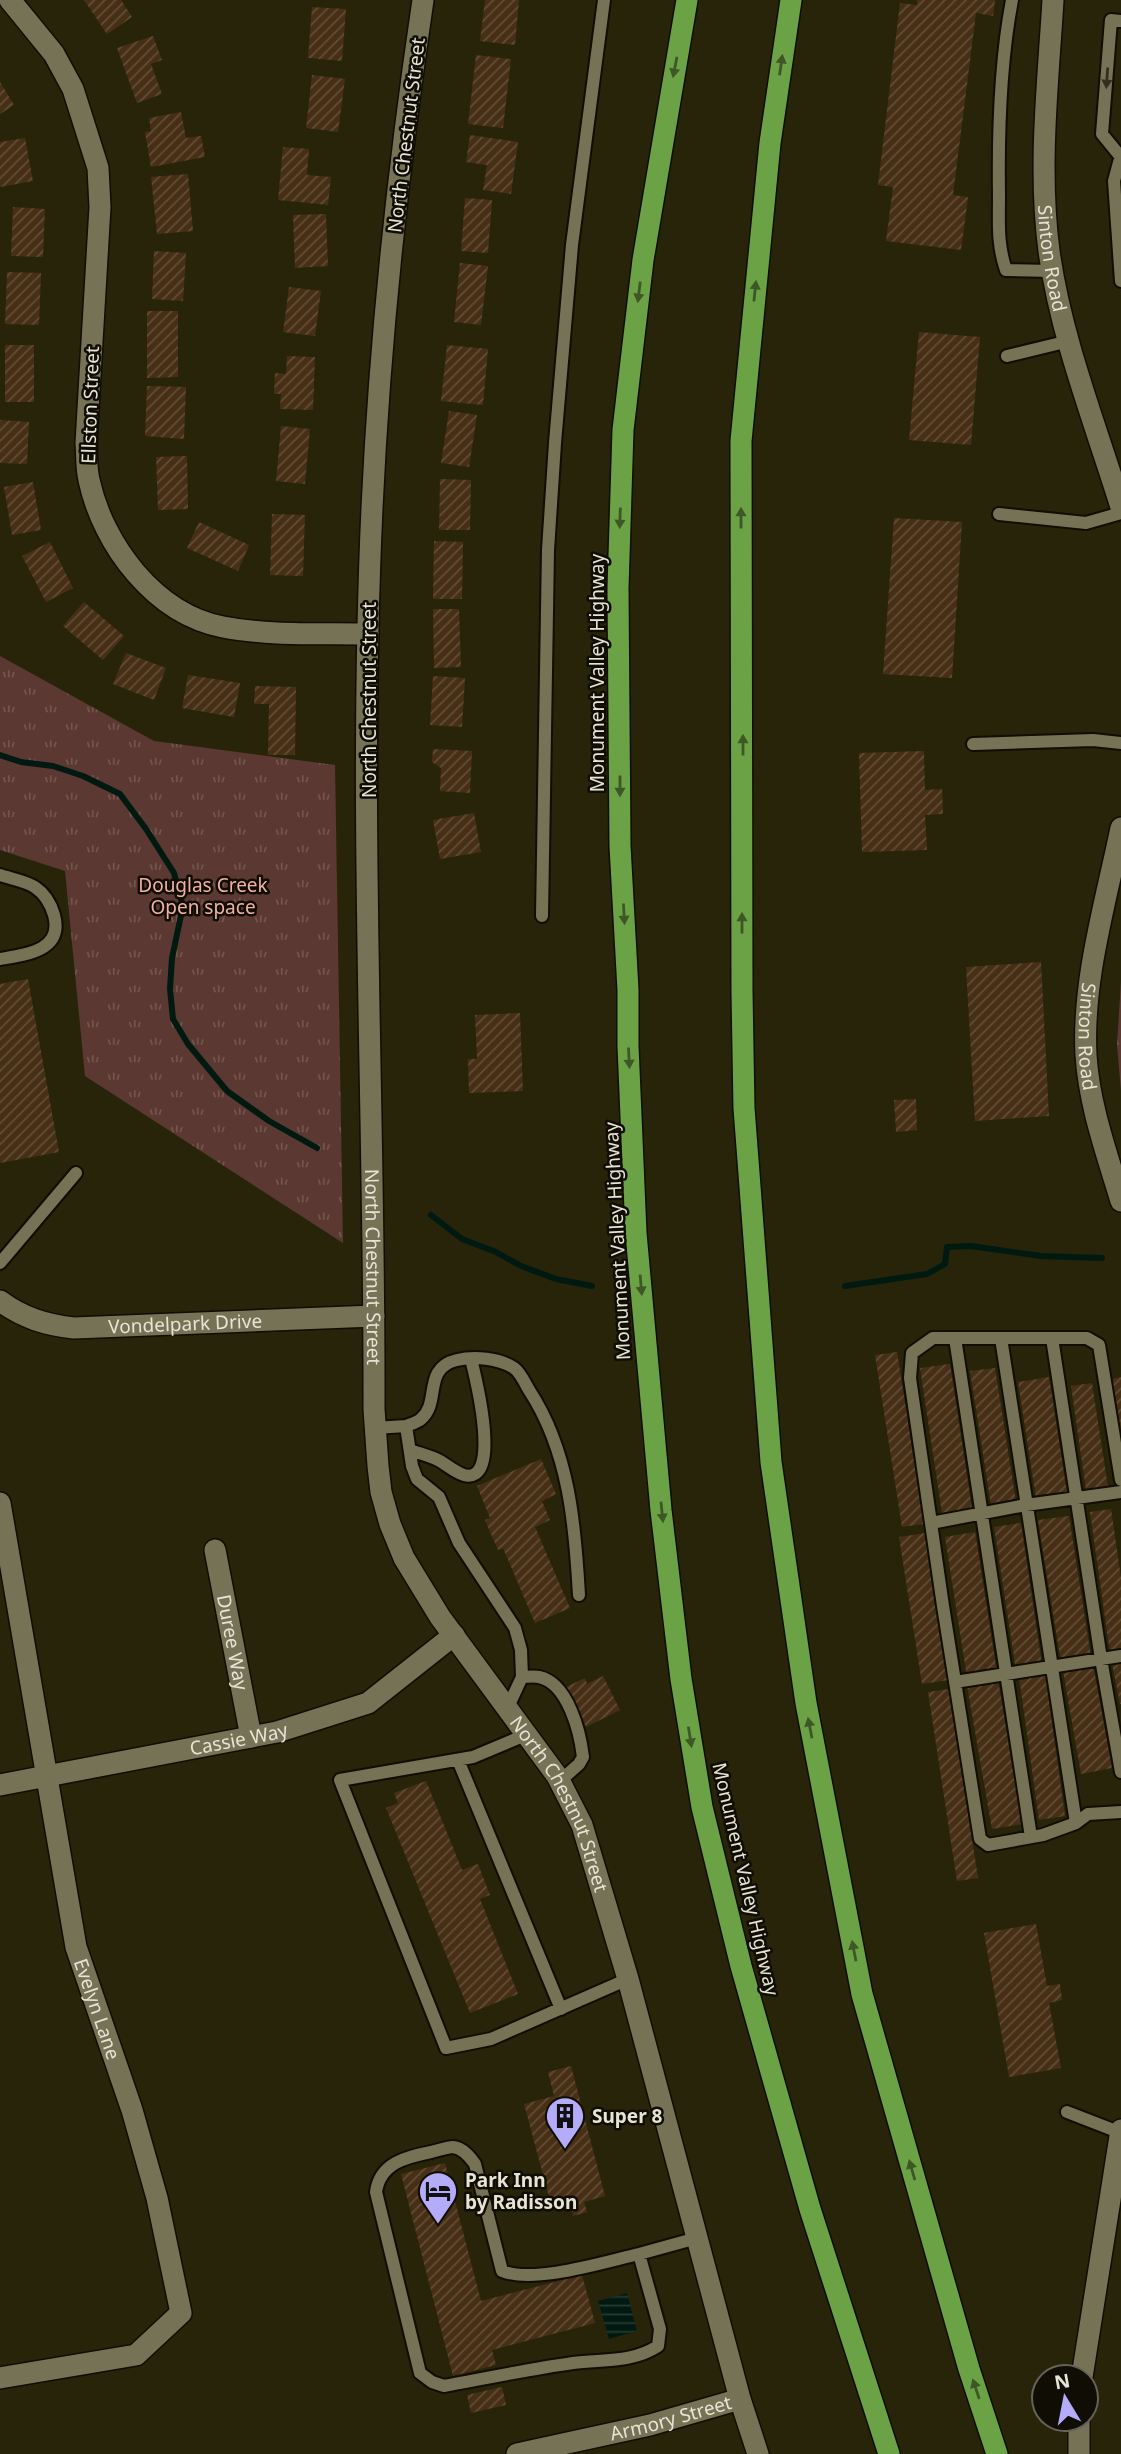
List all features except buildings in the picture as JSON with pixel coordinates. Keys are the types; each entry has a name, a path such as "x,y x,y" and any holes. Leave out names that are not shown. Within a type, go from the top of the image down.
{"highway":[{"name":"Monument Valley Highway","path":"687,0 643,260 623,430 618,588 620,846 636,1233 650,1411 681,1679 702,1807 741,1966 810,2209 889,2454"},
{"path":"791,0 770,143 741,441 744,1108 771,1462 806,1703 862,1994 996,2454"}],"street":[{"name":"Ellston Street","path":"10,0 54,54 74,89 98,168 100,207 86,443 88,478 99,515 107,530 142,581 167,602 208,623 254,632 368,634"},
{"name":"North Chestnut Street","path":"423,0 410,84 381,364 368,634 367,961 375,1428 382,1492 395,1538 417,1581 454,1636 528,1734 560,1781 574,1808 586,1839 628,1979 740,2399 758,2454"},
{"name":"Sinton Road","path":"1053,0 1045,164 1049,251 1069,341 1121,507"},
{"name":"Sinton Road","path":"1121,828 1092,970 1085,1034 1087,1066 1096,1115 1121,1201"},
{"name":"Vondelpark Drive","path":"0,1301 30,1319 74,1328 374,1316"},
{"name":"Evelyn Lane","path":"0,1503 76,1947 132,2110 157,2198 181,2314 136,2355 0,2378"},
{"name":"Duree Way","path":"215,1550 251,1737"},
{"name":"Cassie Way","path":"0,1785 277,1732 368,1703 454,1636"},
{"path":"1084,2363 1121,2132"},
{"name":"Armory Street","path":"517,2454 650,2425 740,2399"},
{"path":"1079,2433 1079,2454"}],"lane":[{"path":"542,916 548,550 555,443 572,245 604,0"},
{"path":"1012,0 1007,27 998,156 999,249 1006,270 1054,271"},
{"path":"1121,21 1111,20 1102,134 1120,155 1114,181 1121,281"},
{"path":"1007,356 1069,341"},
{"path":"999,514 1086,523 1121,513"},
{"path":"973,744 1093,740 1121,743"},
{"path":"0,875 36,887 50,903 55,919 54,937 45,947 26,955 0,959"},
{"path":"0,1264 76,1173"},
{"path":"1121,1480 1099,1345 1087,1338 933,1338 912,1353 909,1364 931,1523 980,1839 988,1845 1031,1837 1076,1822 1088,1814 1121,1812"},
{"path":"955,1338 1031,1837"},
{"path":"1001,1338 1076,1822"},
{"path":"1052,1338 1121,1772"},
{"path":"375,1428 406,1426 421,1420 427,1411 436,1375 442,1367 457,1360 483,1358 516,1368 539,1405 564,1469 576,1537 579,1595"},
{"path":"410,1450 437,1459 463,1475 473,1475 479,1471 484,1458 485,1425 471,1359"},
{"path":"406,1426 417,1479 439,1497 459,1543 515,1628 521,1650 522,1677 508,1707"},
{"path":"931,1523 1121,1492"},
{"path":"955,1682 1121,1656"},
{"path":"522,1677 541,1677 556,1687 575,1717 583,1757 560,1781"},
{"path":"528,1734 473,1757 340,1780 446,2048 491,2039 628,1979"},
{"path":"458,1760 561,2009"},
{"path":"1067,2112 1121,2132"},
{"path":"639,2255 660,2329 658,2346 648,2353 607,2362 577,2362 444,2386 432,2382 420,2373 376,2192 377,2180 391,2165 407,2157 454,2147 467,2153 475,2164 502,2271 512,2275 537,2275 639,2255 697,2238"}],"green space":[{"name":"Douglas Creek Open space","path":"0,656 154,741 335,765 343,1243 85,1076 65,871 0,850"},
{"path":"1121,981 1121,1091 1117,1045"}],"shaded area":[{"path":"627,2293 637,2331 609,2339 598,2301"}],"waterway":[{"path":"0,755 21,762 53,766 83,776 120,794 174,873 183,906 172,958 170,989 173,1019 188,1044 227,1091 269,1121 317,1148"},
{"path":"431,1215 462,1239 496,1252 521,1266 556,1279 592,1286"},
{"path":"845,1286 927,1274 945,1264 947,1247 971,1246 1041,1256 1102,1258"}],"place":[{"name":"Super 8","path":"565,2150"},
{"name":"Park Inn by Radisson","path":"438,2225"}]}
